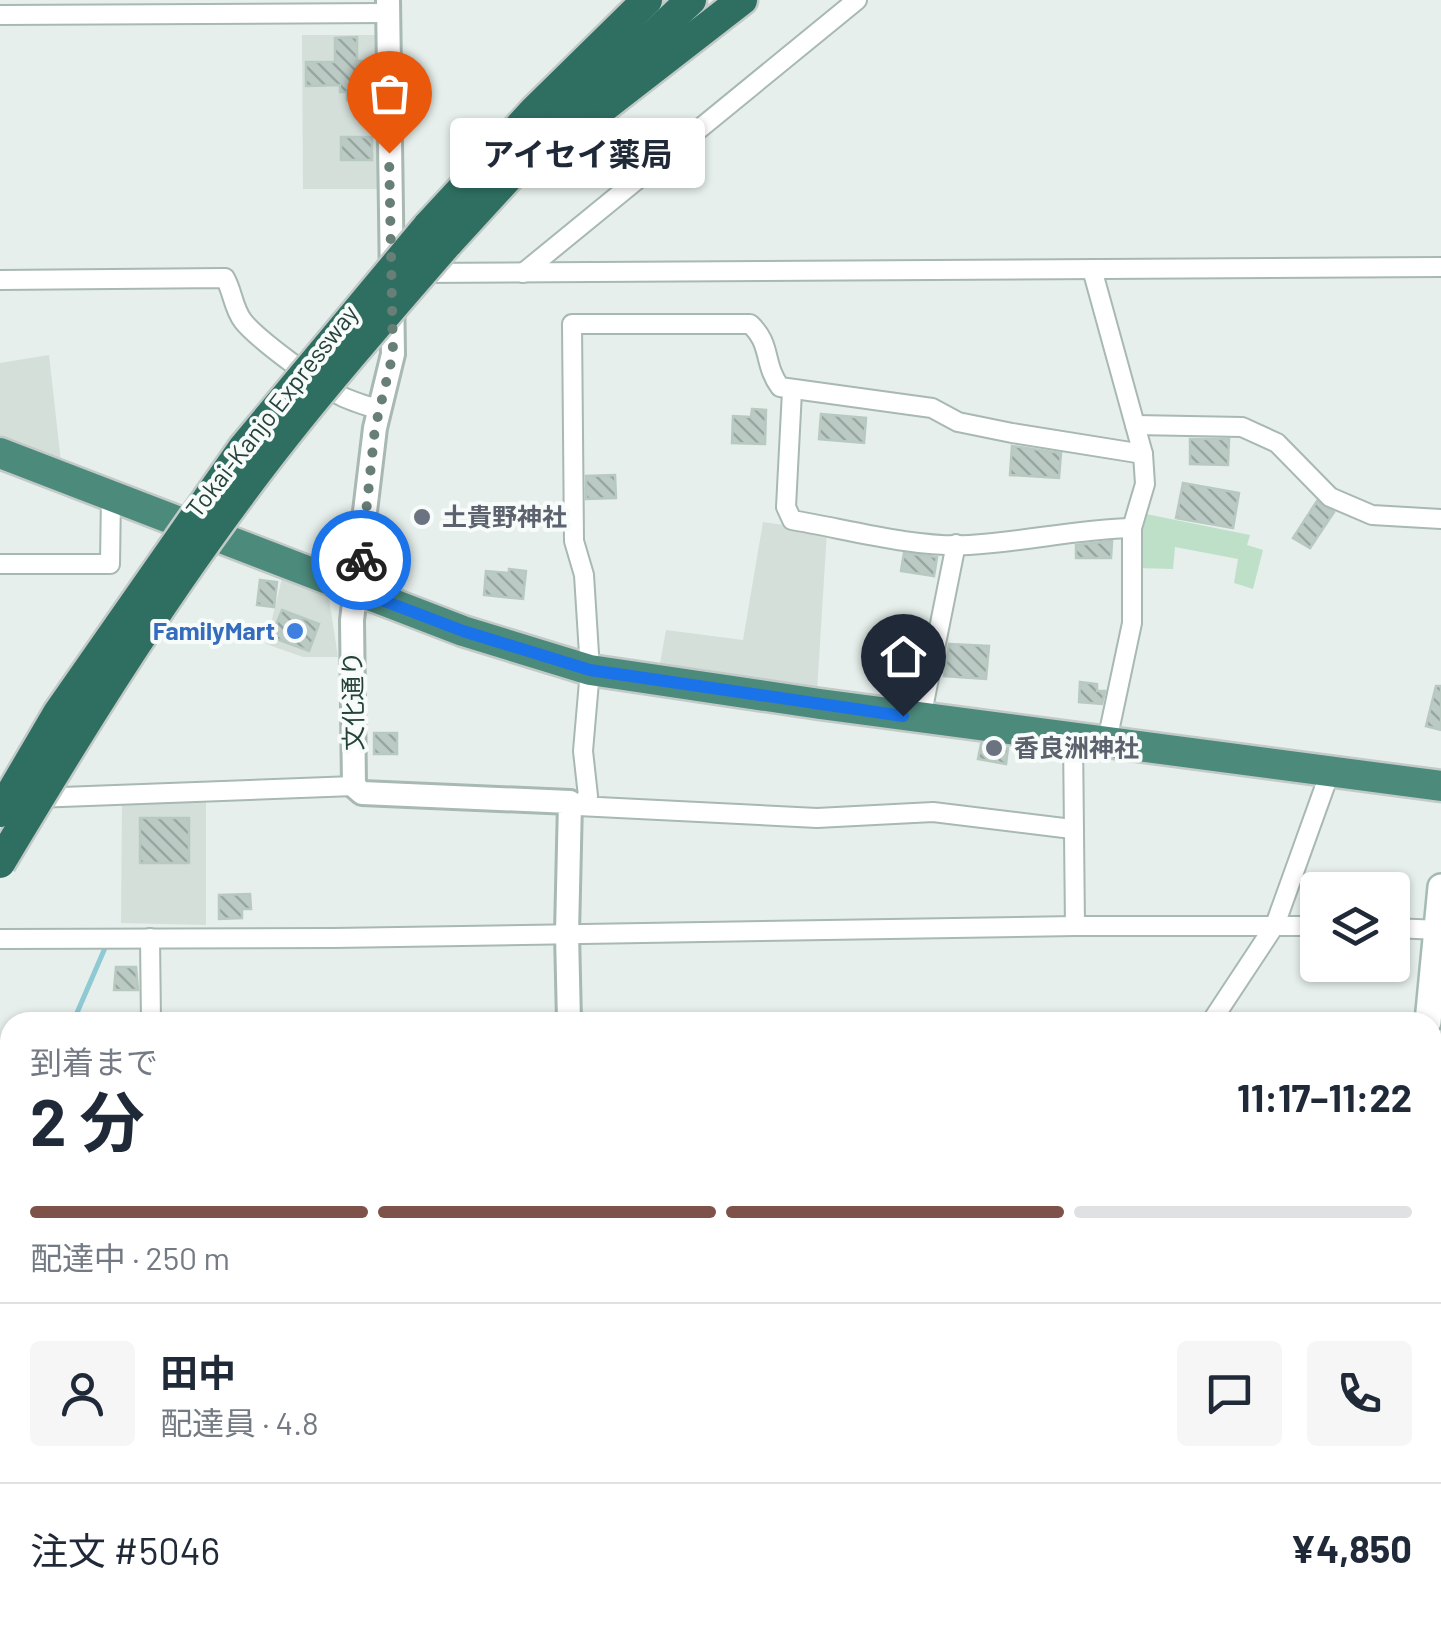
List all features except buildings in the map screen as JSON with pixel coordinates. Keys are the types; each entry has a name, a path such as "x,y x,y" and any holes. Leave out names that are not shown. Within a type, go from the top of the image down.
{"highway":[{"name":"Tokai-Kanjo Expressway","path":"0,864 138,640 240,494 534,112 647,0"},
{"name":"Tokai-Kanjo Expressway","path":"0,812 70,696 243,448 437,236 485,202 549,133 691,0"},
{"path":"485,202 742,0"},
{"path":"0,453 463,631 590,670 1441,786"}],"main road":[{"path":"1429,1012 1440,930 1441,887"}],"street":[{"path":"523,273 857,0"},
{"path":"0,15 388,6"},
{"name":"文化通り","path":"388,6 393,354 370,469 352,620 354,786 362,793 570,802 569,1012"},
{"path":"393,273 1441,267"},
{"path":"1092,269 1143,454 1145,484 1132,528 1132,623 1107,742"},
{"path":"0,280 225,278 236,308 258,335 340,396 380,410"},
{"path":"1072,828 932,812 818,818 578,806 588,796 583,751 590,670 584,575 574,541 572,324 750,324 763,336 771,374 780,387 932,408 958,422 976,426 1143,454"},
{"path":"792,390 786,507 792,520 956,544 1132,528"},
{"path":"1135,424 1242,427 1277,443 1330,496 1372,515 1441,518"},
{"path":"0,564 110,564 111,496"},
{"path":"921,718 956,544"},
{"path":"1073,738 1074,926"},
{"path":"1218,1012 1275,925 1330,772"},
{"path":"0,799 354,786"},
{"path":"0,939 1300,926"},
{"path":"1410,929 1440,930"},
{"path":"150,938 150,1012"}],"shaded area":[{"path":"302,35 375,35 378,189 303,189"},
{"path":"49,355 61,462 0,440 0,363"},
{"path":"763,522 827,531 817,691 659,669 666,630 743,640"},
{"path":"282,578 329,599 338,657 303,657 266,644"},
{"path":"206,797 206,925 121,923 122,800"}],"green space":[{"path":"1146,514 1250,535 1247,545 1263,550 1253,589 1234,583 1238,559 1175,547 1173,569 1137,568 1139,535"}],"waterway":[{"path":"77,1012 105,948"}],"way so far":[{"path":"361,560 375,428 393,354 389,153"}],"place":[{"name":"アイセイ薬局","path":"389,153"},
{"name":"土貴野神社","path":"422,517"},
{"name":"FamilyMart","path":"295,631"},
{"name":"香良洲神社","path":"994,748"}],"route":[{"path":"361,560 358,591 463,631 590,670 903,716"}]}
